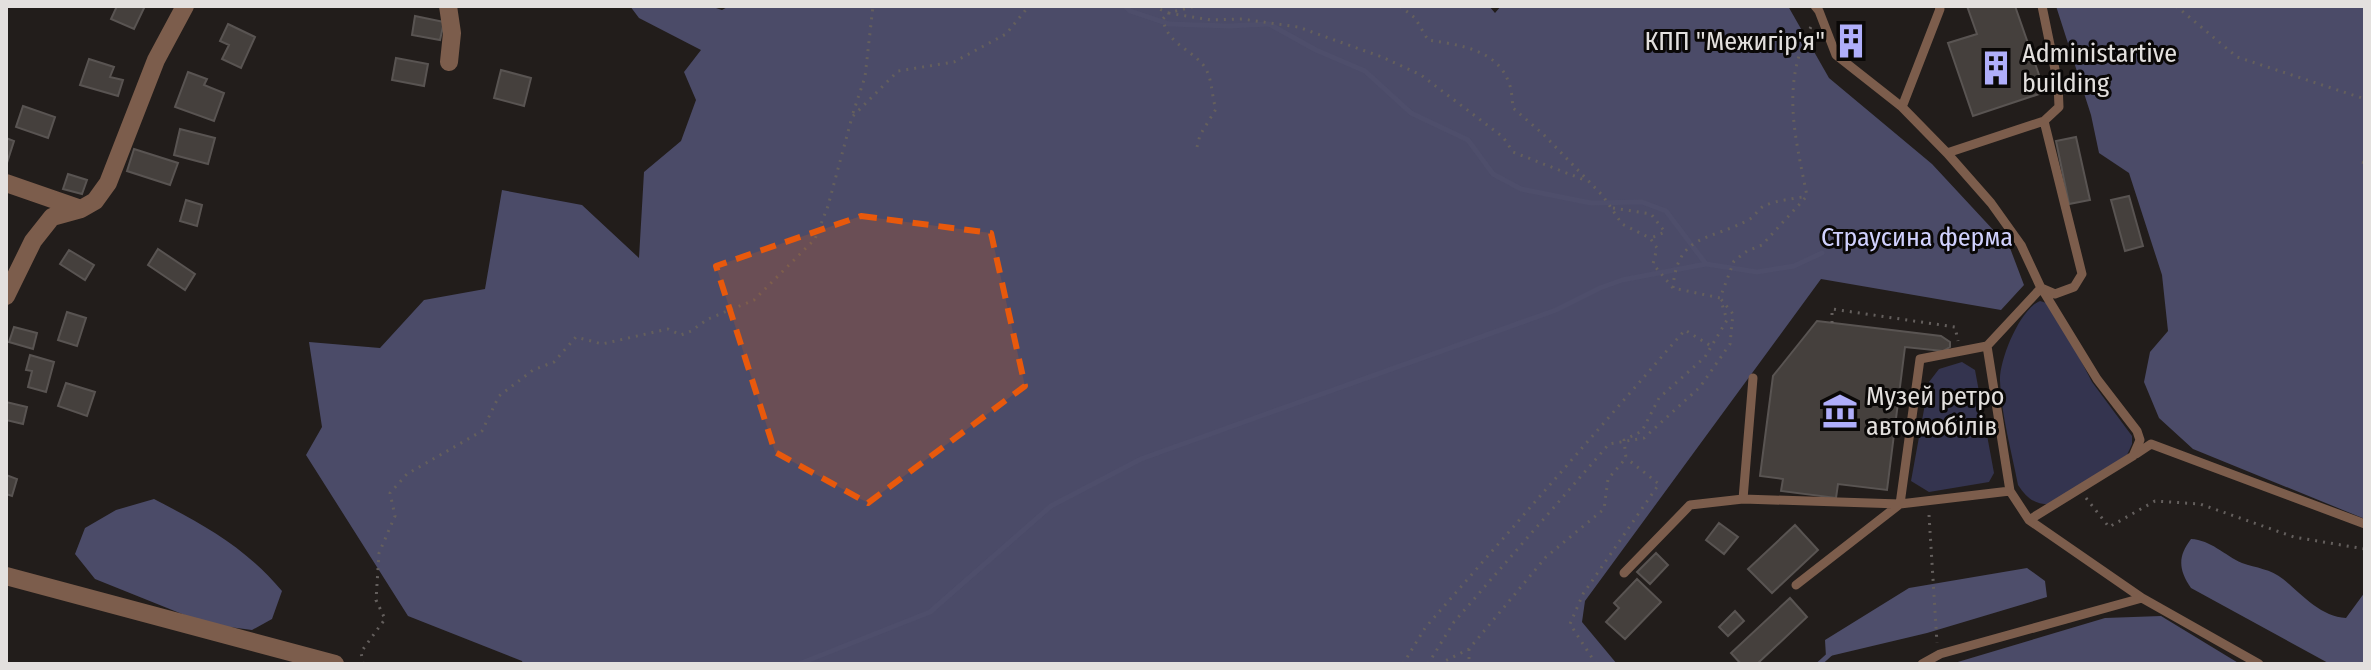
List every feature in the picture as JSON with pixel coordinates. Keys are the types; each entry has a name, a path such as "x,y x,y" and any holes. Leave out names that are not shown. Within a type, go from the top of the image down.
{"street":[{"path":"6,296 33,241 52,217 81,209 95,201 108,183 156,60 185,6"},
{"path":"448,6 452,33 449,62"},
{"path":"6,183 81,209"},
{"path":"6,576 335,664"}],"lane":[{"path":"1902,107 1939,6"},
{"path":"1947,153 2044,121 2059,107 2058,84 2042,6"},
{"path":"1820,8 1836,55 1902,107 1947,153 1991,203 2021,245 2041,288 2097,379 2137,431 2140,440 2133,456"},
{"path":"2041,288 2055,294 2074,287 2082,274 2044,121"},
{"path":"1796,585 1900,504 1920,359 1987,346 2041,288"},
{"path":"1987,346 2010,491 2029,520 2142,598 2259,664"},
{"path":"1743,499 1753,378"},
{"path":"2029,520 2151,444 2365,524"},
{"path":"1624,573 1690,505 1743,499 1900,504 2010,491"},
{"path":"1922,664 1940,654 2142,598"}],"path":[{"path":"363,664 361,652 385,619 376,600 379,553 395,516 390,493 407,474 482,431 499,396 533,370 554,362 576,337 602,344 668,329 681,335 708,319 754,300 815,239 828,206 865,77 873,6"},
{"path":"852,117 898,71 954,62 1006,34 1029,6"},
{"path":"1153,6 1168,13 1211,20 1242,19 1298,27 1371,53 1421,75 1503,137 1513,152 1590,182"},
{"path":"1196,6 1168,13 1163,19 1168,36 1205,67 1212,86 1216,109 1200,135 1197,147"},
{"path":"1400,6 1415,18 1428,40 1462,46 1494,58 1509,82 1513,108 1590,182 1613,208 1622,224 1650,238 1657,248 1653,264 1673,288 1720,298 1733,314 1730,344 1700,387 1644,438 1609,444 1454,622 1428,664"},
{"path":"2176,6 2237,57 2365,99"},
{"path":"1807,196 1792,118 1793,84 1799,47 1820,8"},
{"path":"1673,288 1674,269 1699,239 1751,218 1763,207 1807,196"},
{"path":"1624,440 1642,431 1659,398 1705,357 1727,320 1720,298 1734,261 1762,245 1807,196"},
{"path":"1613,208 1651,214 1665,232 1650,238"},
{"path":"1832,323 1832,309 1955,327 1959,352"},
{"path":"1403,664 1425,628 1685,330 1711,346"},
{"path":"1596,664 1570,624 1583,594 1659,484 1626,458 1624,440"},
{"path":"1439,664 1469,649 1546,557 1604,509 1608,479 1626,458"},
{"path":"1928,501 1936,641"},
{"path":"1469,649 1469,664"}],"highlighted area":[{"path":"861,216 991,233 1025,386 868,503 775,452 716,266"}],"shaded area":[{"path":"2040,301 2050,304 2057,314 2092,382 2132,436 2127,455 2053,504 2033,500 2018,485 2000,381 2003,361 2018,324"},
{"path":"1962,362 1975,370 1994,473 1989,482 1929,492 1911,481 1929,382 1939,369"},
{"path":"2191,539 2211,545 2242,563 2274,573 2312,604 2337,617 2346,618 2365,592 2365,664 2330,664 2191,588 2181,563"},
{"path":"2027,568 2045,581 2047,597 1927,633 1826,657 1825,640 1909,588"}],"green space":[{"name":"Страусина ферма","path":"630,6 710,6 722,10 729,6 1489,6 1495,13 1501,6 1788,6 1829,78 1932,164 2010,248 2024,285 2001,310 1821,279 1585,601 1582,622 1617,664 523,664 408,616 306,455 322,427 309,342 380,348 424,300 485,289 502,190 582,205 639,258 644,172 681,141 696,100 684,72 701,50 639,18"},
{"path":"2056,6 2365,6 2365,519 2193,449 2159,418 2144,382 2150,352 2168,331 2162,275 2129,173 2099,153 2091,115"},
{"path":"154,499 223,538 268,575 282,591 272,619 252,630 207,624 95,579 75,554 85,528 116,510"},
{"path":"2161,616 2240,664 1951,664 2105,618"}],"building":[{"path":"117,6 145,6 134,29 111,19"},
{"name":"Administartive building","path":"1967,6 2015,6 2045,92 1973,116 1948,43 1977,34"},
{"path":"415,16 444,22 440,40 412,35"},
{"path":"228,24 255,37 241,68 222,59 229,45 220,41"},
{"name":"КПП \"Межигір'я\"","path":"1846,31 1861,35 1856,51 1842,48"},
{"path":"396,58 428,64 424,86 392,80"},
{"path":"89,59 114,67 110,77 123,80 118,96 80,85"},
{"path":"501,70 531,78 524,106 494,98"},
{"path":"188,72 207,79 204,85 224,93 214,121 175,107"},
{"path":"23,106 55,117 48,138 16,127"},
{"path":"180,129 215,138 208,164 174,155"},
{"path":"2076,137 2090,200 2069,204 2056,141"},
{"path":"6,138 14,141 6,166"},
{"path":"134,149 178,163 170,185 127,171"},
{"path":"68,174 87,180 82,194 63,189"},
{"path":"2129,196 2143,246 2125,251 2111,200"},
{"path":"186,200 202,205 197,226 180,221"},
{"path":"158,249 195,274 185,290 148,265"},
{"path":"69,250 94,265 85,280 60,264"},
{"path":"67,312 86,318 77,346 58,340"},
{"path":"1817,321 1941,336 1950,342 1950,347 1943,351 1905,347 1887,490 1838,484 1836,498 1781,491 1783,479 1760,476 1773,376"},
{"path":"14,327 37,333 33,349 9,342"},
{"path":"30,355 54,362 46,392 28,387 32,371 26,370"},
{"path":"66,383 95,392 87,416 58,406"},
{"path":"6,402 27,407 23,424 6,420"},
{"path":"6,475 17,479 12,496 6,494"},
{"path":"1719,523 1738,537 1724,554 1706,540"},
{"path":"1795,525 1818,550 1772,593 1748,569"},
{"path":"1656,553 1668,565 1650,584 1637,572"},
{"path":"1637,579 1661,602 1625,639 1606,622 1619,608 1614,603"},
{"path":"1790,598 1807,617 1757,664 1741,664 1731,653"},
{"path":"1735,611 1744,621 1728,636 1719,627"}],"waterway":[{"path":"1125,6 1130,11 1169,24 1269,24 1316,50 1365,71 1411,113 1468,140 1493,174 1521,189 1591,203 1642,202 1666,211 1706,264"},
{"path":"799,664 930,612 1051,506 1141,459 1556,310 1622,280 1706,264 1757,272 1794,266 1822,253"},
{"path":"1819,664 1830,654"}],"place":[{"name":"КПП \"Межигір'я\"","path":"1851,41"},
{"name":"Administartive building","path":"1996,68"},
{"name":"Музей ретро автомобілів","path":"1840,411"}]}
